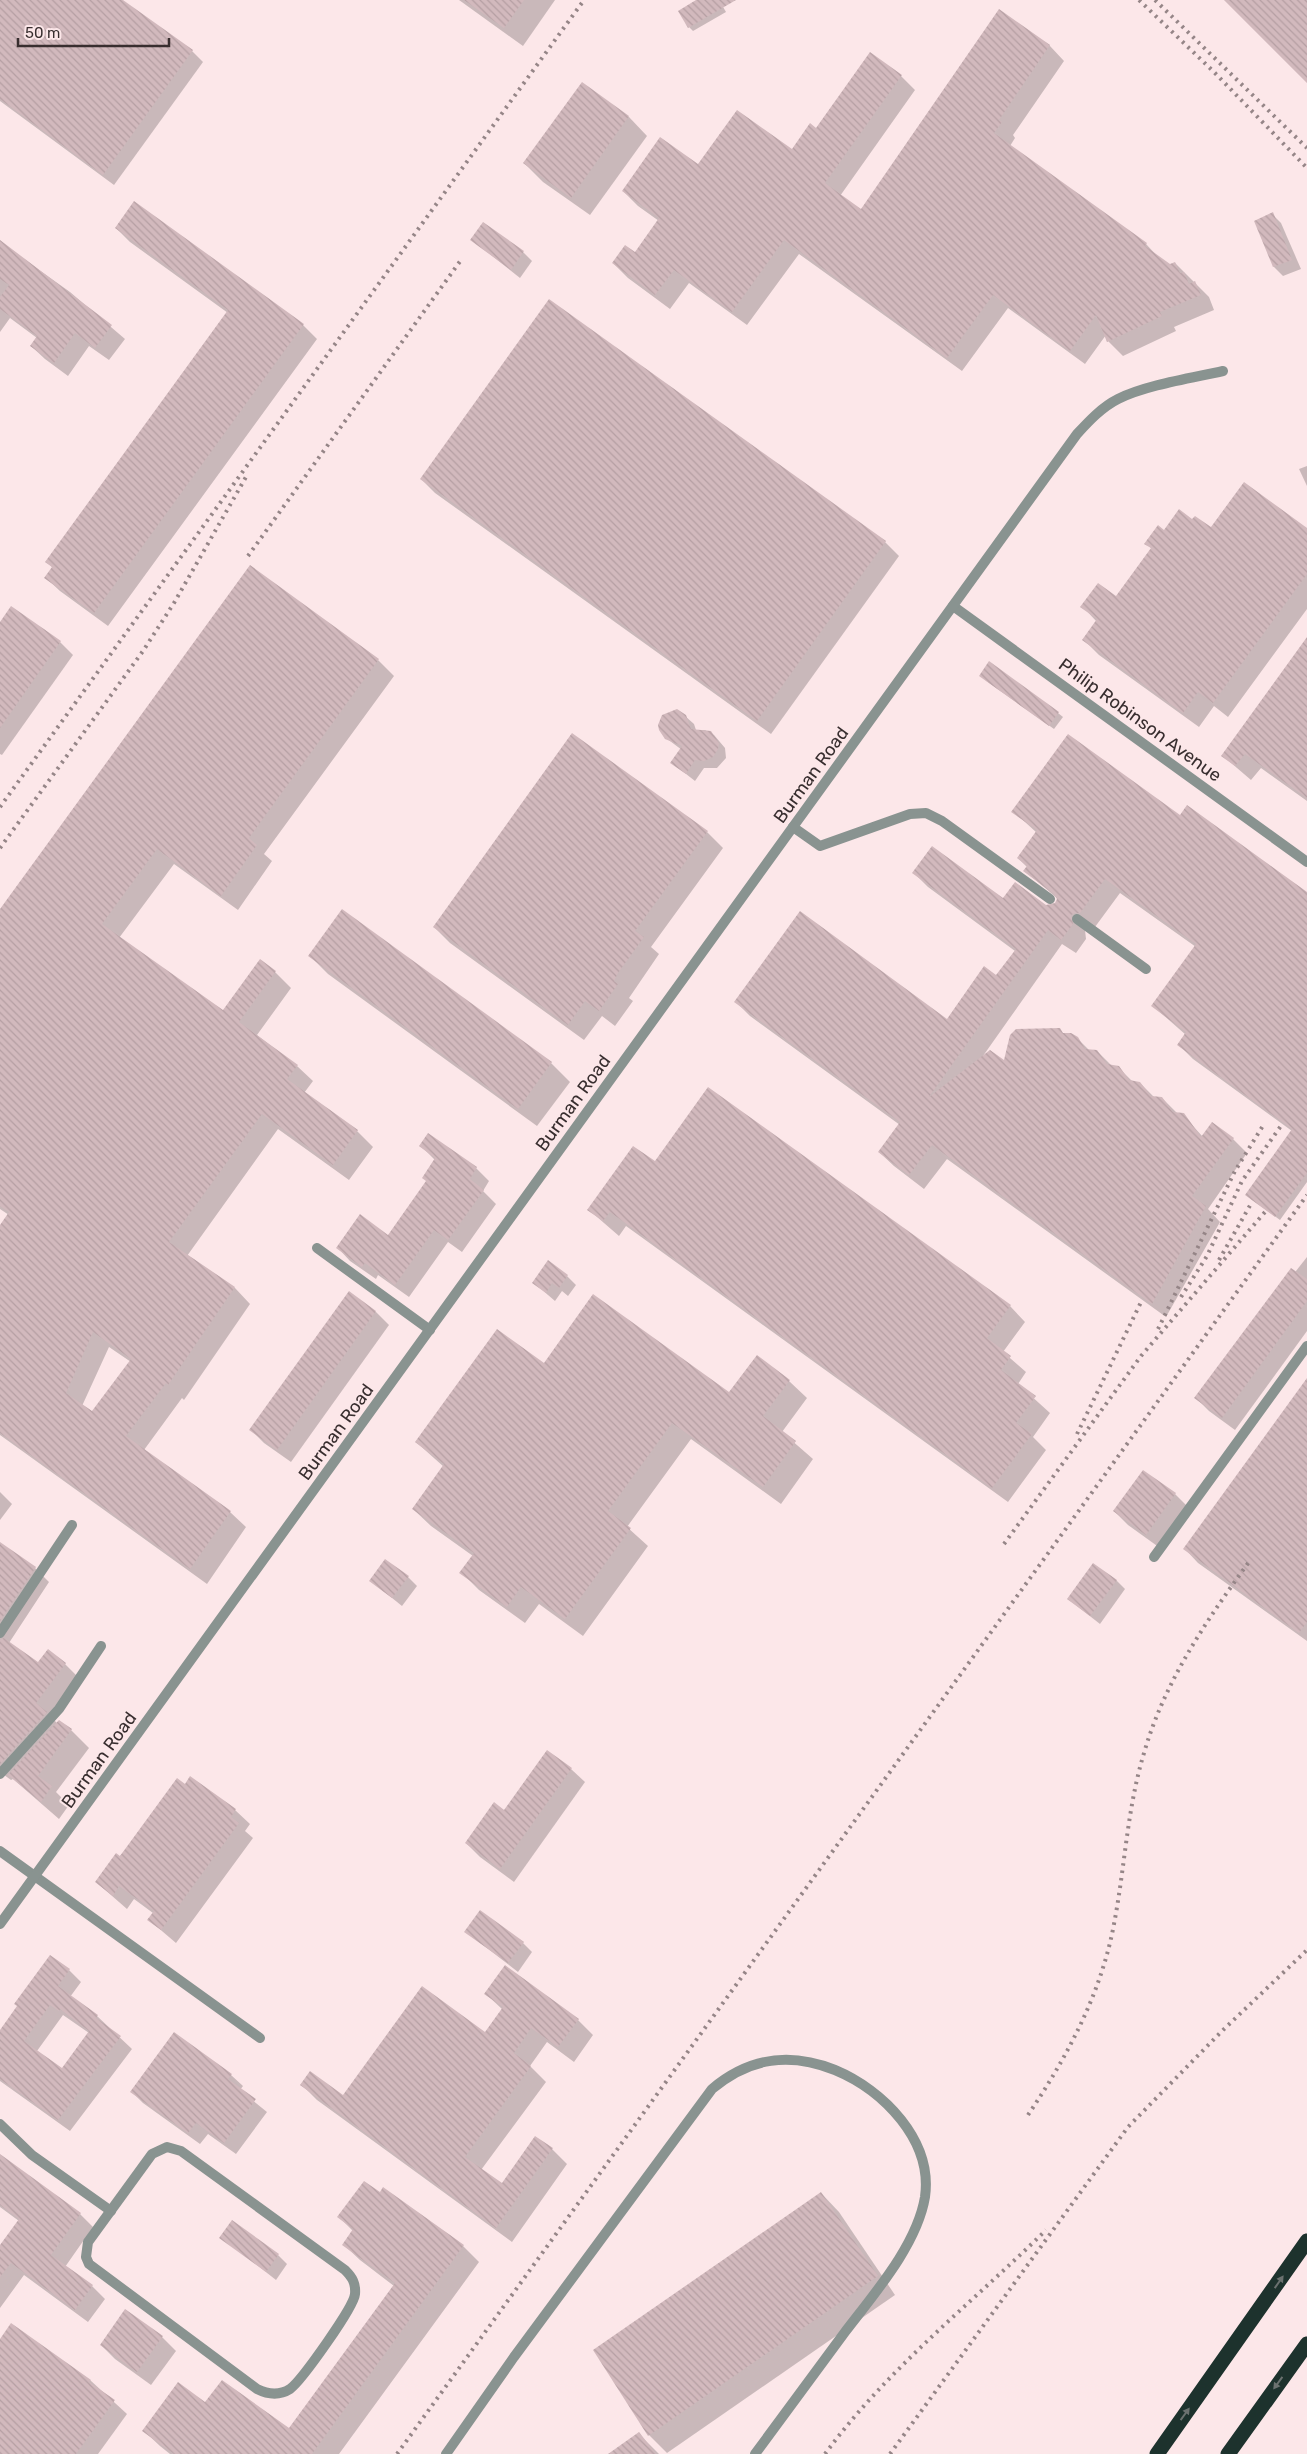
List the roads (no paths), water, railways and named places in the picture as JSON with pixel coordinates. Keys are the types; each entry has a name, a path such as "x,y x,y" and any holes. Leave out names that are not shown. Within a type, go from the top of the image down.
{"highway":[{"path":"1156,2454 1307,2241"},
{"path":"1228,2454 1307,2344"}],"street":[{"name":"Burman Road","path":"0,1924 1088,421 1118,399 1134,393 1223,371"},
{"name":"Philip Robinson Avenue","path":"953,606 1307,862"},
{"path":"794,827 820,846 910,814 926,813 942,821 1050,899"},
{"path":"1077,919 1146,969"},
{"path":"317,1248 430,1330"},
{"path":"1154,1557 1307,1346"},
{"path":"0,1633 72,1525"},
{"path":"0,1774 58,1708 101,1646"},
{"path":"0,1851 260,2038"},
{"path":"446,2454 514,2357 712,2089 726,2077 744,2068 782,2059 802,2060 850,2077 878,2094 896,2113 913,2139 922,2162 925,2196 912,2234 886,2277 755,2454"},
{"path":"0,2124 32,2155 111,2211"},
{"path":"167,2147 174,2148 345,2270 355,2285 353,2304 296,2382 281,2393 264,2393 101,2276 89,2264 86,2257 88,2242 111,2211 152,2154 167,2147"}],"railway":[{"path":"0,807 584,0"},
{"path":"1139,0 1214,72 1307,168"},
{"path":"1155,0 1307,148"},
{"path":"248,556 461,260"},
{"path":"0,848 143,651 174,603 246,477"},
{"path":"1181,1297 1207,1256 1242,1181 1283,1123"},
{"path":"1158,1329 1235,1171 1264,1124"},
{"path":"397,2454 1307,1195"},
{"path":"1219,1260 1252,1202"},
{"path":"1004,1544 1141,1356 1265,1212"},
{"path":"1077,1434 1142,1300"},
{"path":"1028,2115 1069,2048 1101,1975 1118,1903 1138,1774 1163,1700 1203,1628 1251,1559"},
{"path":"890,2454 1128,2127 1222,2031 1307,1950"},
{"path":"825,2454 875,2393 1046,2230"}]}
